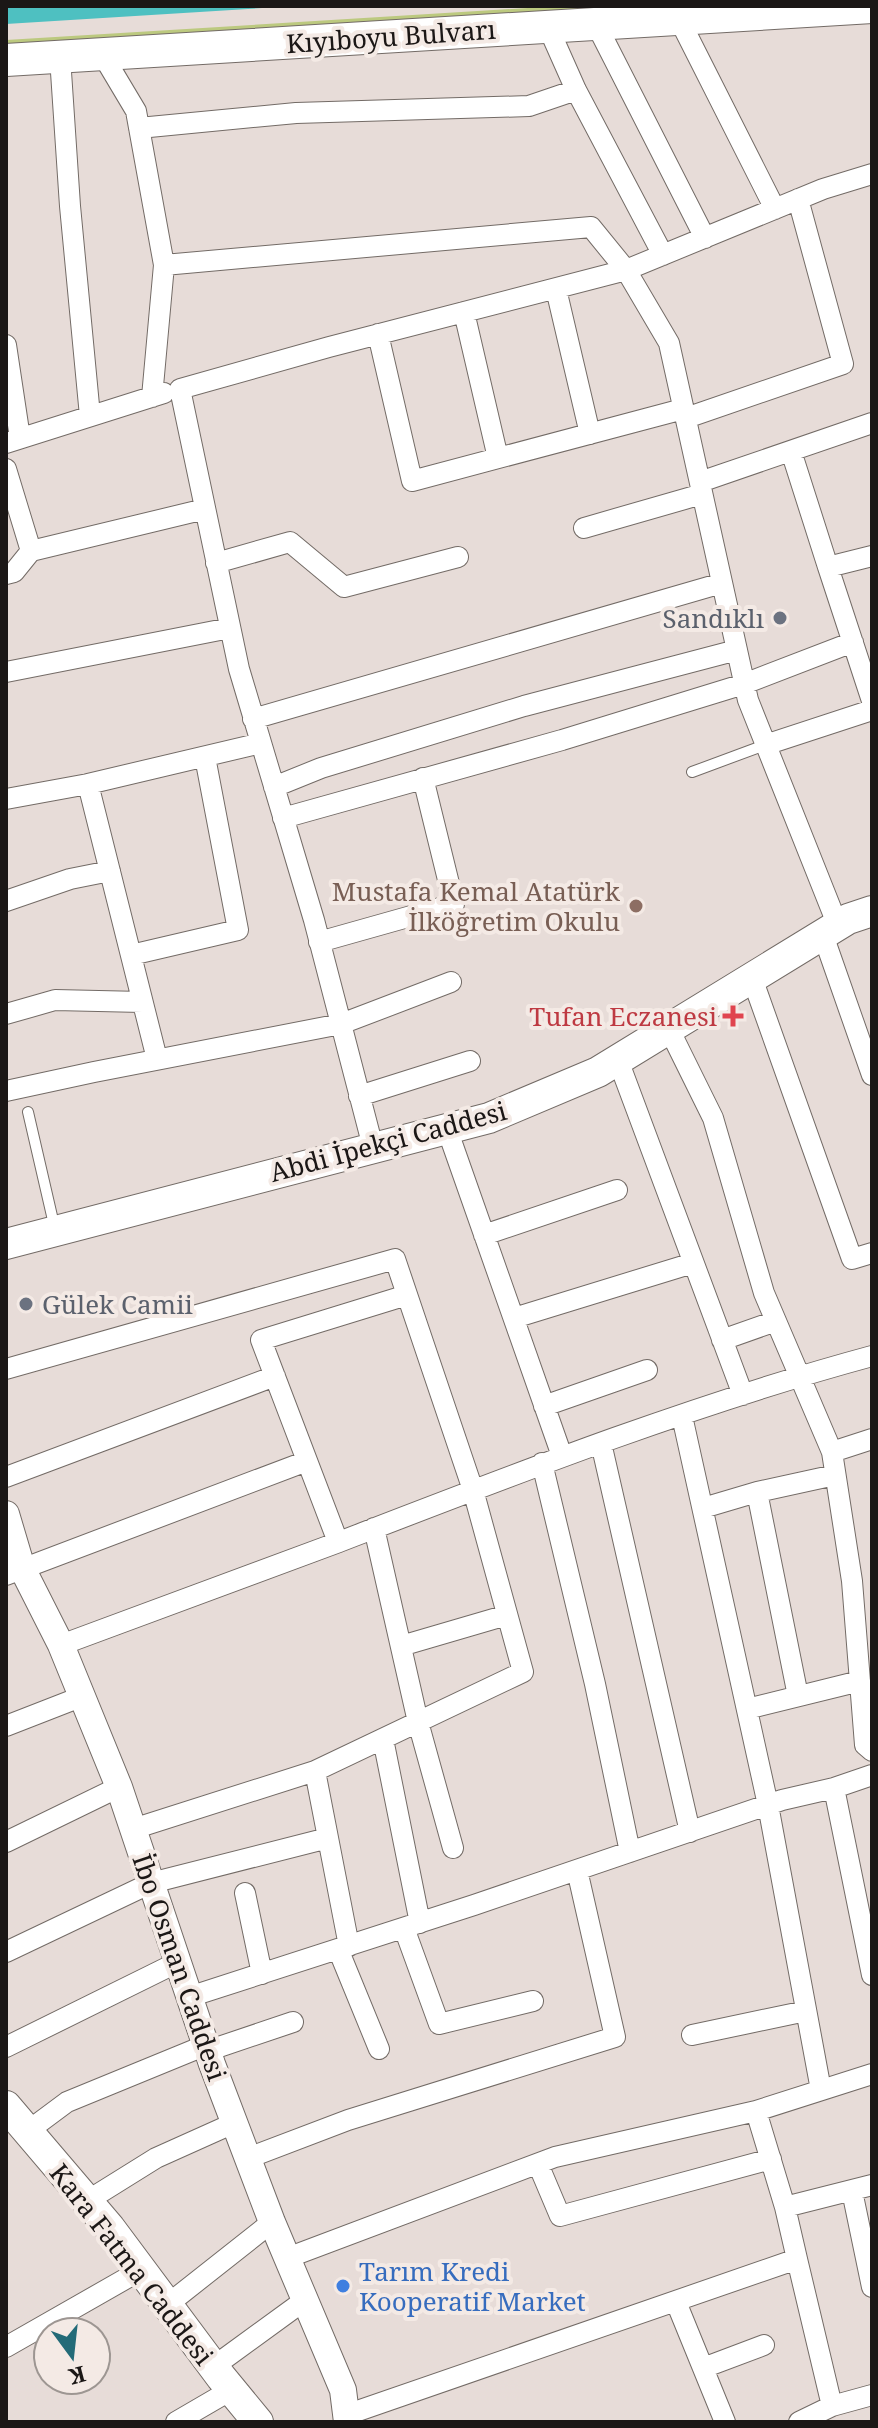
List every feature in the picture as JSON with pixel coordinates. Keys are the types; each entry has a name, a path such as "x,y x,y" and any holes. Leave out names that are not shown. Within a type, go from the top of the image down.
{"main road":[{"name":"Kıyıboyu Bulvarı","path":"6,60 872,7"},
{"name":"Abdi İpekçi Caddesi","path":"6,1244 489,1118 598,1072 830,930 872,911"},
{"name":"Kara Fatma Caddesi","path":"6,2106 87,2201 258,2422"}],"street":[{"path":"679,19 775,209"},
{"path":"596,24 705,238"},
{"path":"548,27 576,90 663,255"},
{"path":"102,54 136,111 164,265 152,397"},
{"path":"60,57 70,206 90,416"},
{"path":"139,128 296,113 529,106 576,90"},
{"path":"6,345 13,440 152,397 378,334 626,270 823,189 872,174"},
{"path":"378,334 412,481 590,434 684,413 843,364 798,199"},
{"path":"164,265 591,227 626,270 669,343 744,684 830,930 871,1070"},
{"path":"556,289 590,434"},
{"path":"464,312 498,458"},
{"path":"180,389 239,669 319,942 373,1147"},
{"path":"584,528 701,488 791,451 872,423"},
{"path":"791,451 872,701"},
{"path":"6,469 31,551"},
{"path":"6,574 14,572 31,551 205,509"},
{"path":"216,563 290,542 344,587 458,557"},
{"path":"828,567 872,556"},
{"path":"253,719 722,583"},
{"path":"6,672 230,628"},
{"path":"283,818 562,740 744,684 853,642"},
{"path":"274,787 321,768 524,706 737,650"},
{"path":"765,745 872,710"},
{"path":"6,799 88,784 261,743"},
{"path":"131,955 238,930 205,757"},
{"path":"319,942 454,904 423,778"},
{"path":"88,784 157,1059"},
{"path":"6,901 70,879 110,871"},
{"path":"752,978 852,1259 872,1253"},
{"path":"6,1091 341,1024 451,982"},
{"path":"6,1014 55,1000 142,1002"},
{"path":"669,1029 713,1118 764,1293 832,1452 852,1581 865,1745 872,1751"},
{"path":"618,1060 743,1395"},
{"path":"359,1096 470,1061"},
{"path":"447,1129 562,1456"},
{"path":"484,1235 617,1190"},
{"path":"6,1369 395,1259 473,1490 523,1672 315,1771 133,1829"},
{"path":"514,1318 693,1263"},
{"path":"338,1542 261,1340 407,1295"},
{"path":"722,1340 776,1321"},
{"path":"61,1645 542,1463 799,1376 872,1356"},
{"path":"544,1406 647,1370"},
{"path":"6,1477 275,1376"},
{"path":"682,1416 768,1805 821,2090"},
{"path":"832,1452 872,1439"},
{"path":"601,1443 690,1832"},
{"path":"14,1572 307,1461"},
{"path":"542,1463 595,1684 630,1852"},
{"path":"703,1508 757,1492 835,1475"},
{"path":"757,1492 798,1696"},
{"name":"İbo Osman Caddesi","path":"6,1514 14,1572 61,1645 119,1787 206,2048 272,2222 343,2390 346,2418"},
{"path":"374,1528 418,1722 453,1848"},
{"path":"401,1646 507,1615"},
{"path":"747,1709 860,1681"},
{"path":"6,1726 83,1696"},
{"path":"383,1739 412,1925 439,2024 533,2001"},
{"path":"315,1771 343,1947 379,2049"},
{"path":"189,1997 768,1805 872,1775"},
{"path":"6,1842 119,1787"},
{"path":"834,1788 867,1926 872,1975"},
{"path":"6,1952 151,1883 328,1838"},
{"path":"248,2158 348,2120 615,2037 577,1870"},
{"path":"245,1893 262,1974"},
{"path":"6,2047 178,1962"},
{"path":"692,2035 806,2011"},
{"path":"28,2131 67,2102 206,2048 293,2022"},
{"path":"287,2258 555,2157 756,2111 872,2074"},
{"path":"756,2111 785,2207 832,2406"},
{"path":"87,2201 156,2158 234,2123"},
{"path":"538,2164 560,2216 771,2159"},
{"path":"785,2207 862,2188 872,2287"},
{"path":"167,2305 272,2222"},
{"path":"346,2418 797,2259"},
{"path":"81,2316 145,2274"},
{"path":"6,2347 145,2274"},
{"path":"176,2422 305,2300"},
{"path":"676,2302 725,2422"},
{"path":"703,2368 764,2345"},
{"path":"6,2361 32,2346"},
{"path":"799,2422 832,2406 872,2395"}],"lane":[{"path":"692,772 765,745"},
{"path":"28,1112 55,1231"}],"green space":[{"path":"559,6 664,6 6,46 6,40"}],"water":[{"path":"6,6 294,6 6,24"}],"place":[{"name":"Sandıklı","path":"780,618"},
{"name":"Mustafa Kemal Atatürk İlköğretim Okulu","path":"636,906"},
{"name":"Tufan Eczanesi","path":"733,1016"},
{"name":"Gülek Camii","path":"26,1304"},
{"name":"Tarım Kredi Kooperatif Market","path":"343,2286"}]}
